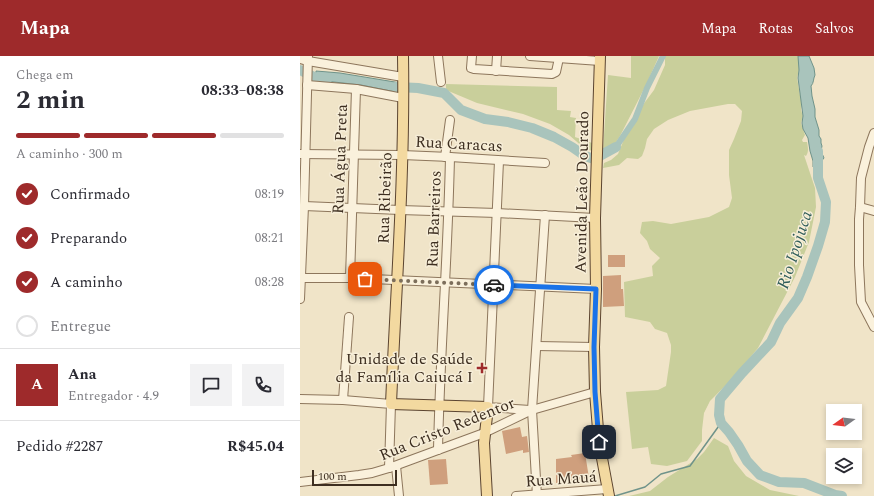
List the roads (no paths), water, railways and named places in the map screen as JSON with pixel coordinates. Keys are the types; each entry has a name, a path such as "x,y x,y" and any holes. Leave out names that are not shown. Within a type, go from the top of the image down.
{"main road":[{"name":"Rua Ribeirão","path":"391,404 402,155 403,56"},
{"name":"Avenida Leão Dourado","path":"600,58 595,218 596,289 594,347 595,392 599,442 608,493"},
{"path":"391,404 488,407 484,433 487,496"}],"street":[{"path":"438,56 441,82"},
{"path":"472,56 472,69 552,74 556,72 559,58"},
{"path":"496,71 497,56"},
{"path":"530,56 600,58"},
{"path":"300,299 304,206 303,155 307,83 306,61 403,78"},
{"path":"307,83 356,89"},
{"name":"Rua Água Preta","path":"350,278 356,89 403,97"},
{"name":"Rua Barreiros","path":"438,450 449,211 447,157 450,120"},
{"path":"874,133 871,148 861,178 859,219 861,302 874,327"},
{"name":"Rua Caracas","path":"303,155 402,155 545,163"},
{"path":"499,161 488,407 532,410 595,392"},
{"path":"304,206 595,218"},
{"path":"860,206 874,211"},
{"path":"537,495 532,410 545,215"},
{"path":"300,278 350,278 596,289"},
{"path":"343,400 349,317"},
{"path":"536,346 594,347"},
{"path":"300,399 343,400 391,404"},
{"name":"Rua Ribeirão","path":"391,404 393,467 399,496"},
{"name":"Rua Cristo Redentor","path":"300,482 372,473 393,467 484,433 532,410"},
{"name":"Rua Mauá","path":"516,496 608,493"}],"water":[{"name":"Rio Ipojuca","path":"798,56 809,56 815,75 811,86 812,96 815,117 821,139 821,151 824,158 820,163 813,167 808,138 803,129 802,123 803,116 798,78"},
{"path":"316,71 340,73 401,83 401,93 361,85 316,80"}],"waterway":[{"path":"616,147 635,119 647,88 663,56"},
{"path":"300,70 314,77 328,78"},
{"path":"396,87 418,88 444,93 461,110 485,119 508,122 532,128 554,137 585,156 594,159 616,147"},
{"name":"Rio Ipojuca","path":"818,151 818,178 826,202 825,222 807,277 798,298 780,323 771,342 720,399 719,415 721,423 738,445 747,461 760,475 779,482 804,483 835,495 842,496"},
{"path":"615,496 645,487 661,474 690,466 721,423"}],"place":[{"name":"Unidade de Saúde da Família Caiucá I","path":"482,368"}]}
